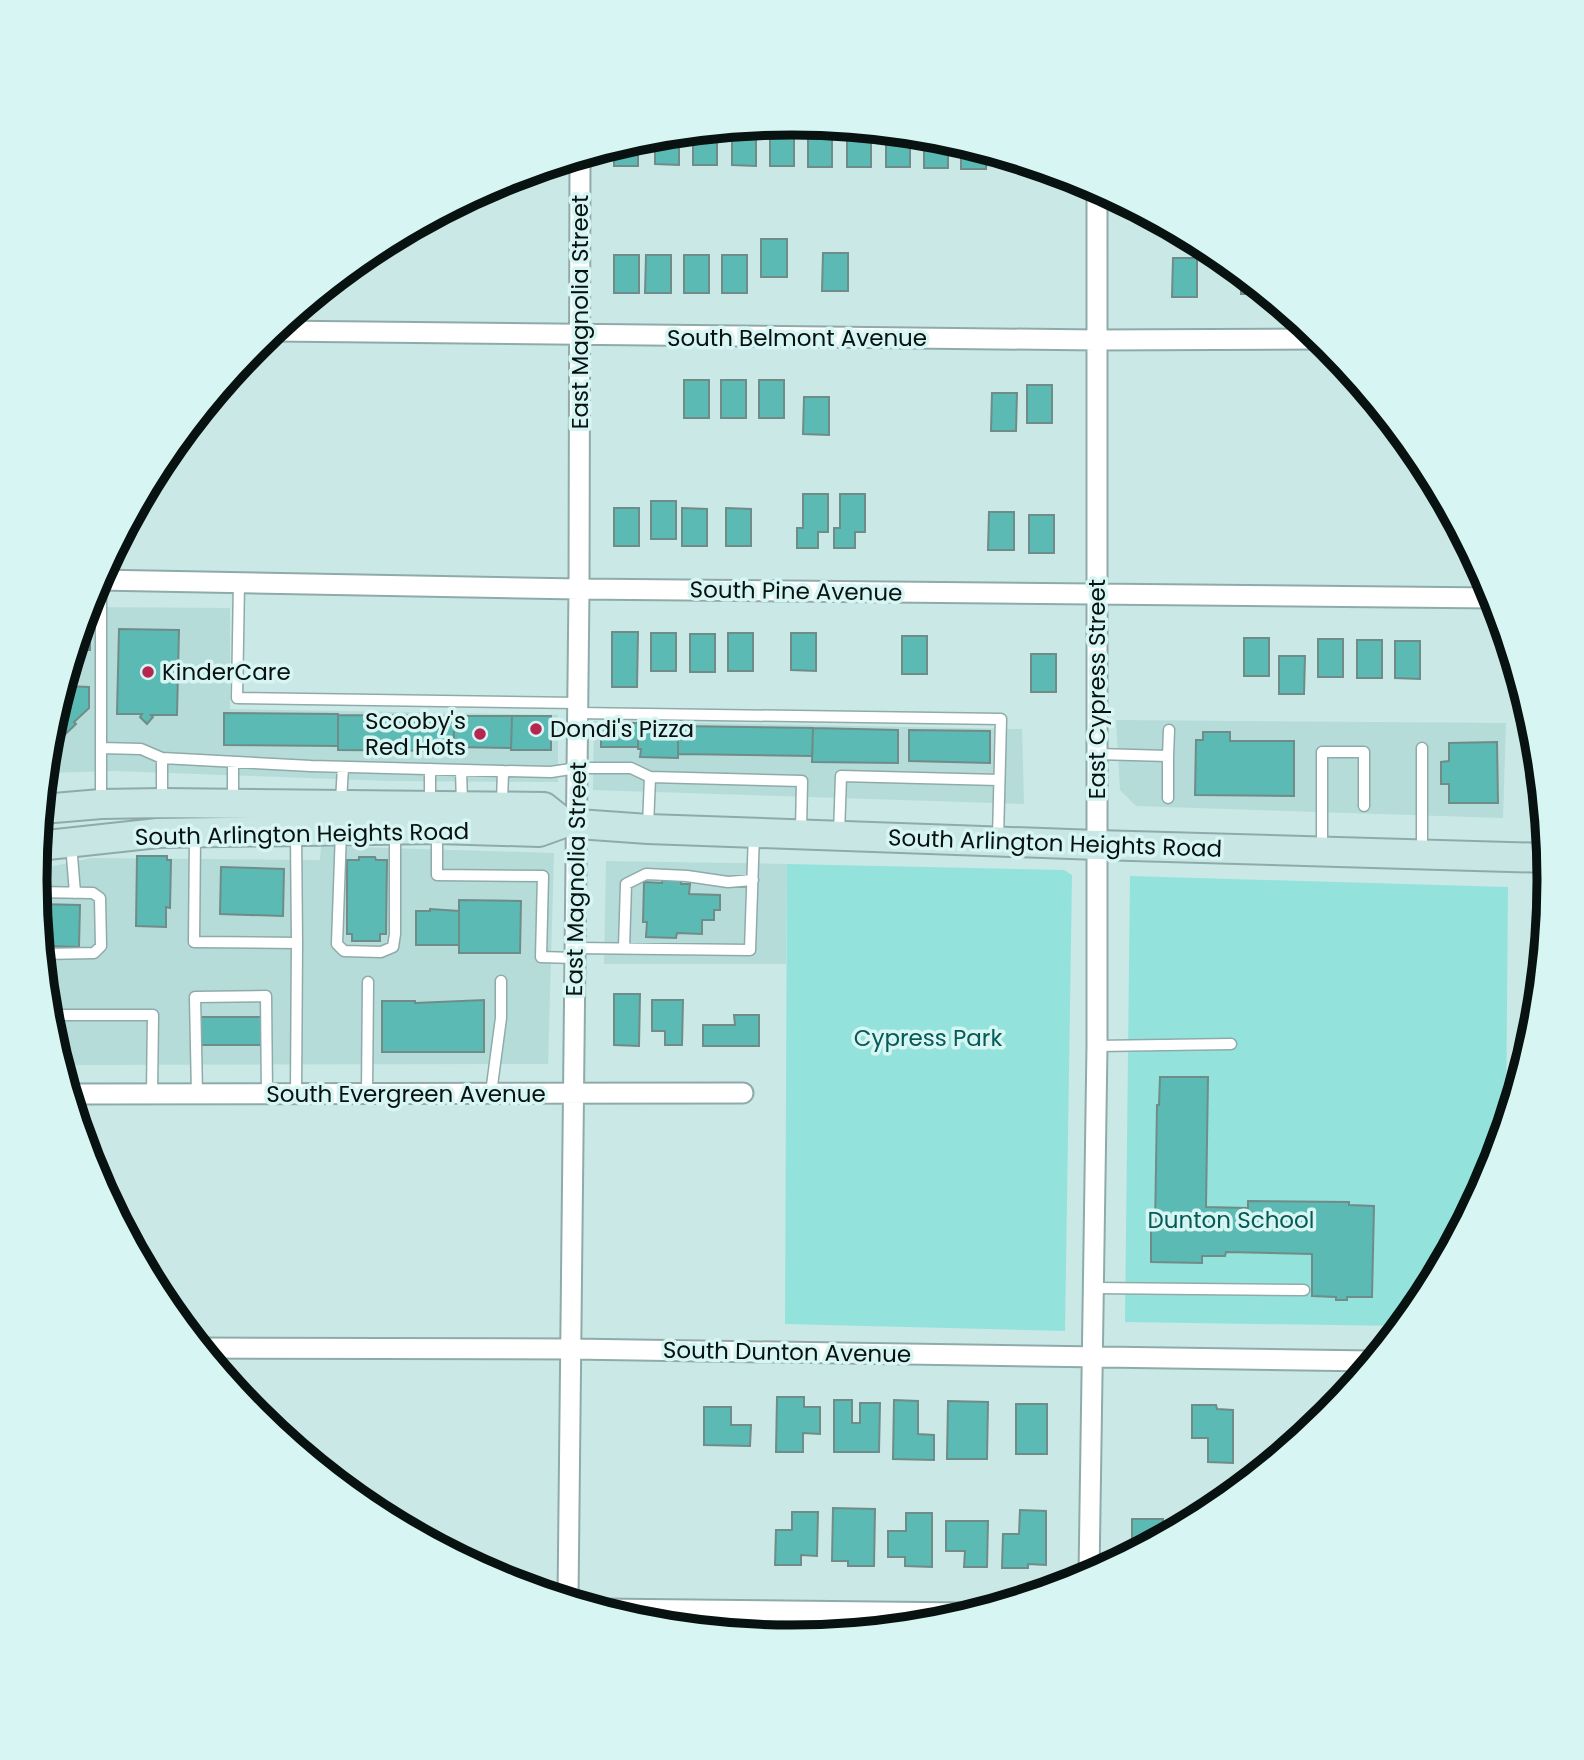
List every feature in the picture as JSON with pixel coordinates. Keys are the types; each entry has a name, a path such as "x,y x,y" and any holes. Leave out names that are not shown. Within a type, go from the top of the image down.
{"main road":[{"name":"South Arlington Heights Road","path":"51,808 101,804 233,804 341,818 396,830 462,807 544,807 570,824"},
{"name":"South Arlington Heights Road","path":"48,845 158,834 296,831 341,818 433,818 539,832 570,824 1097,845 1536,858"}],"street":[{"name":"East Magnolia Street","path":"568,1590 575,1094 575,953 570,824 577,768 578,708 580,167"},
{"name":"East Cypress Street","path":"1089,1562 1097,1046 1097,201"},
{"name":"South Belmont Avenue","path":"289,331 1097,340 1304,339"},
{"name":"South Pine Avenue","path":"111,580 579,589 1481,598"},
{"name":"South Evergreen Avenue","path":"79,1094 743,1093"},
{"name":"South Dunton Avenue","path":"213,1348 572,1349 1360,1361"},
{"path":"645,1610 917,1613"}],"lane":[{"path":"239,583 237,698 1001,719 998,841"},
{"path":"100,605 101,804"},
{"path":"1168,798 1169,730"},
{"path":"102,748 141,749 162,758 343,767 551,772 577,768 631,768 650,777 802,781 800,834"},
{"path":"1422,748 1422,854"},
{"path":"1322,851 1322,752 1364,752 1364,806"},
{"path":"1097,754 1168,756"},
{"path":"162,758 162,803"},
{"path":"233,761 233,804"},
{"path":"343,767 337,944 344,951 381,952 393,947 396,830"},
{"path":"430,769 437,875 542,876 541,957 624,948 750,950 754,833"},
{"path":"461,770 462,807"},
{"path":"502,807 503,771"},
{"path":"839,836 841,776 999,780"},
{"path":"648,829 650,777"},
{"path":"296,831 296,1093"},
{"path":"195,832 194,942 297,943"},
{"path":"70,843 75,893"},
{"path":"624,948 626,884 646,874 728,882 752,880"},
{"path":"48,892 93,893 100,898 101,946 94,953 52,954"},
{"path":"491,1093 500,1018 501,981"},
{"path":"366,1093 368,982"},
{"path":"197,1094 195,997 266,996 267,1094"},
{"path":"60,1015 153,1015 152,1094"},
{"path":"1097,1046 1231,1044"},
{"path":"1094,1288 1304,1290"}],"shaded area":[{"path":"100,607 230,608 230,709 558,715 558,782 388,781 116,771 56,773 73,687"},
{"path":"1116,720 1506,723 1503,818 1136,806 1120,790"},
{"path":"594,721 1022,729 1024,804 593,790"},
{"path":"321,846 554,853 548,1064 71,1065 54,977 49,929 48,867 91,858 320,860"},
{"path":"606,861 787,864 786,964 604,964"}],"green space":[{"name":"Cypress Park","path":"787,864 1064,870 1072,875 1065,1331 785,1324"},
{"name":"Dunton School","path":"1130,876 1508,887 1506,1088 1480,1165 1460,1209 1437,1252 1388,1326 1125,1322"}],"building":[{"path":"794,135 794,166 770,166 770,136"},
{"path":"756,136 756,166 732,165 732,138"},
{"path":"808,136 832,137 832,167 808,167"},
{"path":"847,138 871,140 871,167 847,167"},
{"path":"717,140 717,165 693,165 693,142"},
{"path":"886,142 910,146 910,167 886,167"},
{"path":"679,145 679,165 655,164 655,149"},
{"path":"924,148 948,153 948,168 924,168"},
{"path":"638,152 638,166 614,166 614,158"},
{"path":"961,156 986,161 986,169 961,169"},
{"path":"761,239 787,239 787,277 761,277"},
{"path":"823,253 848,253 848,291 822,291"},
{"path":"614,255 639,255 639,293 614,293"},
{"path":"646,255 671,255 671,293 645,293"},
{"path":"684,255 709,255 709,293 684,293"},
{"path":"722,255 747,255 747,293 722,293"},
{"path":"1173,258 1197,258 1197,297 1172,297"},
{"path":"1241,286 1251,294 1241,294"},
{"path":"684,380 709,380 709,418 684,418"},
{"path":"721,380 746,380 746,418 721,418"},
{"path":"759,380 784,380 784,418 759,418"},
{"path":"1027,385 1052,385 1052,423 1027,423"},
{"path":"992,393 1017,393 1016,431 991,431"},
{"path":"804,397 829,397 829,435 803,434"},
{"path":"803,494 828,494 828,532 818,532 818,548 797,548 797,528 803,528"},
{"path":"840,494 865,494 865,532 855,532 855,548 834,548 834,528 840,528"},
{"path":"651,501 676,501 676,539 651,539"},
{"path":"614,508 639,508 639,546 614,546"},
{"path":"682,508 707,509 707,546 682,546"},
{"path":"726,508 751,509 751,546 726,546"},
{"path":"989,512 1014,512 1014,550 988,550"},
{"path":"1029,515 1054,515 1054,553 1029,553"},
{"name":"KinderCare","path":"119,629 179,630 177,715 151,715 153,717 147,724 140,717 142,714 117,714"},
{"path":"612,632 638,632 637,687 612,687"},
{"path":"90,633 90,650 84,650"},
{"path":"651,633 676,633 676,671 651,671"},
{"path":"728,633 753,633 753,671 728,671"},
{"path":"791,633 816,633 816,671 791,670"},
{"path":"690,634 715,634 715,672 690,672"},
{"path":"902,636 927,636 927,674 902,674"},
{"path":"1244,638 1269,638 1269,676 1244,676"},
{"path":"1318,639 1343,639 1343,677 1318,677"},
{"path":"1357,640 1382,640 1382,678 1357,678"},
{"path":"1395,641 1420,641 1420,679 1395,678"},
{"path":"1031,654 1056,654 1056,692 1031,692"},
{"path":"1279,656 1305,656 1304,694 1279,694"},
{"path":"73,686 89,687 89,708 74,722 76,724 62,738"},
{"path":"224,713 338,714 338,746 224,745"},
{"path":"338,715 454,716 454,751 338,750"},
{"path":"454,716 512,716 511,748 454,747"},
{"path":"512,716 551,716 551,750 511,750"},
{"path":"601,722 638,723 638,747 601,747"},
{"path":"638,724 678,725 678,758 640,757"},
{"path":"678,726 813,728 812,756 678,754"},
{"path":"813,728 898,730 898,763 812,762"},
{"path":"909,730 990,731 990,763 909,761"},
{"path":"1203,732 1230,732 1230,741 1294,741 1294,796 1195,795 1196,740 1203,740"},
{"path":"1497,742 1498,803 1449,803 1449,784 1441,784 1441,762 1449,761 1449,743"},
{"path":"137,856 167,856 167,860 171,860 170,908 166,907 166,927 136,926"},
{"path":"359,857 387,860 386,934 380,934 380,941 352,941 352,934 347,934 347,860 359,860"},
{"path":"221,867 284,869 283,916 220,914"},
{"path":"662,879 681,879 681,884 690,884 689,894 720,895 720,910 714,910 714,920 702,920 702,934 677,933 676,938 646,937 647,922 643,922 644,882 662,883"},
{"path":"459,900 521,901 520,953 459,953"},
{"path":"48,904 80,905 79,947 51,946"},
{"path":"416,911 459,911 459,945 416,945"},
{"path":"614,994 640,994 639,1046 614,1045"},
{"path":"484,1000 484,1052 382,1052 382,1001 415,1003"},
{"path":"652,1000 683,1000 682,1045 665,1045 665,1031 652,1031"},
{"path":"734,1015 759,1015 759,1046 703,1046 703,1025 735,1025"},
{"path":"198,1017 262,1017 262,1045 198,1045"},
{"path":"1160,1077 1208,1077 1206,1207 1248,1208 1248,1201 1349,1202 1349,1205 1374,1206 1372,1297 1336,1300 1336,1297 1312,1296 1312,1254 1226,1252 1225,1256 1202,1256 1202,1263 1151,1262 1151,1227 1155,1227"},
{"path":"777,1397 804,1397 804,1407 820,1407 820,1434 803,1433 803,1452 776,1452"},
{"path":"834,1400 852,1400 852,1423 860,1423 860,1403 880,1403 879,1452 834,1452"},
{"path":"894,1400 918,1401 918,1434 934,1435 934,1460 893,1459"},
{"path":"948,1401 988,1402 987,1459 947,1459"},
{"path":"1016,1404 1047,1404 1047,1454 1016,1454"},
{"path":"1192,1405 1216,1405 1217,1409 1233,1410 1233,1463 1208,1462 1208,1438 1192,1438"},
{"path":"704,1407 731,1407 731,1425 751,1425 750,1446 704,1445"},
{"path":"833,1508 875,1509 874,1566 848,1566 848,1561 832,1561"},
{"path":"1020,1510 1046,1511 1046,1565 1028,1564 1028,1568 1002,1568 1003,1534 1019,1534"},
{"path":"792,1512 818,1512 817,1556 801,1555 801,1565 775,1565 776,1530 792,1530"},
{"path":"906,1513 932,1513 932,1567 905,1566 905,1557 888,1557 888,1531 906,1531"},
{"path":"1132,1519 1163,1519 1163,1526 1132,1542"},
{"path":"946,1521 988,1521 987,1567 964,1567 965,1551 946,1551"}],"place":[{"name":"KinderCare","path":"148,672"},
{"name":"Dondi's Pizza","path":"536,729"},
{"name":"Scooby's Red Hots","path":"480,734"}]}
